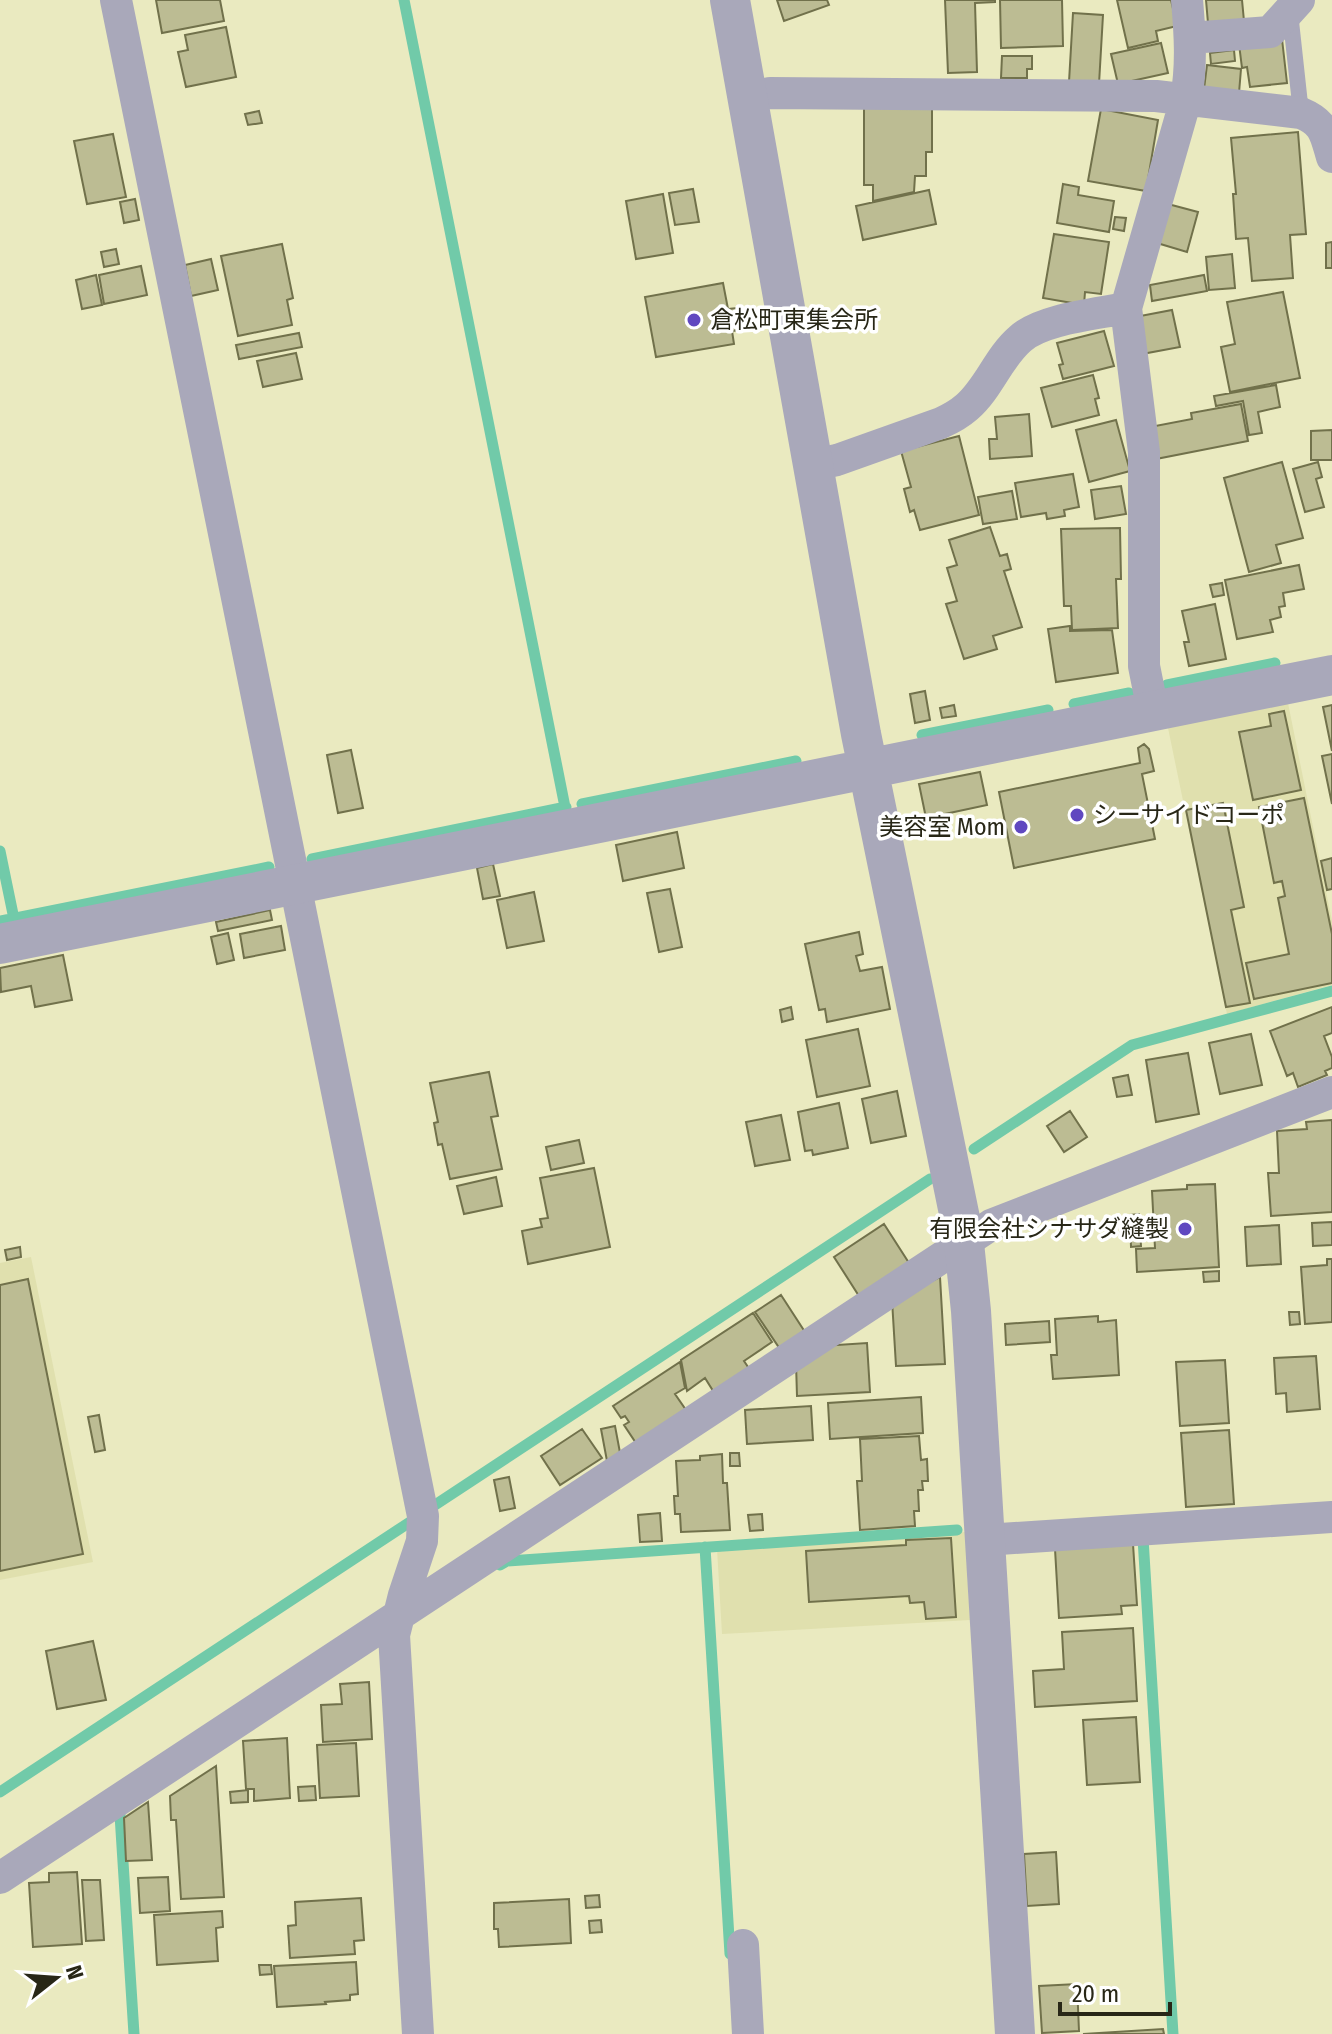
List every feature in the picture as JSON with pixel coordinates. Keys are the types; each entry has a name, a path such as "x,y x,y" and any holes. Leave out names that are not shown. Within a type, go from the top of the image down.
{"street":[{"path":"116,0 423,1516 422,1541 394,1635 418,2034"},
{"path":"730,0 868,769 964,1242 971,1311 1015,2034"},
{"path":"1153,711 1144,666 1144,452 1126,308 1191,76 1187,0"},
{"path":"1190,38 1270,32 1294,5"},
{"path":"748,97 786,93 1156,96 1186,99 1301,113 1316,119 1325,133 1332,157"},
{"path":"813,465 837,460 955,416 978,395 1009,349 1034,329 1126,308"},
{"path":"0,944 1332,675"},
{"path":"0,1878 991,1225 1332,1092"},
{"path":"985,1540 1332,1517"},
{"path":"743,1945 748,2034"}],"lane":[{"path":"1294,5 1301,113"}],"shaded area":[{"path":"1288,703 1332,921 1332,985 1227,1014 1168,728"},
{"path":"31,1257 93,1562 0,1580 0,1263"},
{"path":"965,1532 970,1620 722,1634 717,1549"}],"building":[{"path":"156,0 220,0 224,21 162,33"},
{"path":"777,0 827,0 829,5 784,21"},
{"path":"945,0 995,0 975,3 977,72 948,73"},
{"path":"1000,0 1062,0 1063,46 1001,48"},
{"path":"1117,0 1171,0 1177,26 1156,31 1158,41 1128,48"},
{"path":"1206,0 1242,0 1244,21 1208,23"},
{"path":"1073,13 1103,15 1099,84 1069,82"},
{"path":"226,27 236,77 186,87 178,52 188,50 185,35"},
{"path":"1282,39 1287,83 1250,87 1247,67 1242,68 1239,44"},
{"path":"1161,43 1168,73 1118,84 1111,54"},
{"path":"1234,50 1235,61 1211,64 1210,53"},
{"path":"1002,56 1032,56 1032,69 1027,69 1027,78 1001,78"},
{"path":"1207,65 1241,69 1239,93 1204,89"},
{"path":"864,106 932,106 932,152 926,152 926,176 915,176 914,192 873,201 873,185 864,185"},
{"path":"1101,109 1158,120 1146,191 1088,181"},
{"path":"259,111 262,123 248,125 245,114"},
{"path":"1298,132 1306,234 1290,235 1293,278 1252,281 1248,238 1236,239 1231,138"},
{"path":"113,134 126,197 87,204 74,141"},
{"path":"1063,184 1079,187 1078,195 1114,201 1109,232 1057,223"},
{"path":"693,189 699,222 675,225 669,193"},
{"path":"929,190 936,224 863,240 856,206"},
{"path":"663,194 673,253 636,259 626,201"},
{"path":"135,199 139,220 124,223 120,202"},
{"path":"1168,204 1198,212 1187,252 1157,243"},
{"path":"1115,217 1126,218 1124,231 1113,229"},
{"path":"1054,234 1109,242 1101,294 1085,292 1084,305 1043,298"},
{"path":"1332,242 1332,268 1326,268 1326,243"},
{"path":"282,244 293,298 287,300 292,325 238,336 221,256"},
{"path":"116,249 119,264 104,267 101,252"},
{"path":"1232,254 1235,288 1209,290 1206,257"},
{"path":"211,259 218,290 191,296 185,265"},
{"path":"141,266 147,295 104,304 99,275"},
{"path":"96,275 102,305 82,309 76,280"},
{"path":"1204,275 1207,291 1152,301 1150,285"},
{"name":"倉松町東集会所","path":"723,283 728,309 737,308 741,330 732,331 734,344 656,357 645,297"},
{"path":"1283,292 1300,378 1230,392 1221,347 1235,344 1227,302"},
{"path":"1172,310 1180,347 1142,354 1135,317"},
{"path":"1104,331 1114,366 1063,379 1059,365 1063,364 1057,343"},
{"path":"299,333 302,347 239,359 236,345"},
{"path":"296,353 302,379 263,387 257,361"},
{"path":"1093,375 1099,398 1095,399 1099,415 1052,427 1041,388"},
{"path":"1276,385 1280,407 1258,412 1262,433 1249,435 1243,401 1216,406 1214,396"},
{"path":"1241,404 1248,441 1156,459 1150,427 1192,419 1191,413"},
{"path":"1029,414 1032,456 990,459 989,439 997,439 995,417"},
{"path":"1116,420 1130,471 1089,482 1076,430"},
{"path":"1332,430 1332,460 1311,460 1311,431"},
{"path":"959,436 979,515 920,530 914,510 910,512 904,489 911,487 901,451"},
{"path":"1282,462 1303,538 1276,545 1281,563 1249,572 1224,478"},
{"path":"1318,462 1322,477 1316,479 1324,507 1305,512 1293,469"},
{"path":"1073,474 1079,507 1064,510 1065,516 1047,519 1046,513 1021,517 1015,483"},
{"path":"1121,486 1126,514 1095,519 1091,490"},
{"path":"1012,491 1017,519 983,524 978,497"},
{"path":"990,527 1000,556 1007,554 1011,569 1004,571 1022,627 993,636 997,649 964,659 946,604 957,601 947,568 957,565 949,540"},
{"path":"1120,528 1121,579 1116,579 1118,628 1072,630 1071,606 1064,606 1061,529"},
{"path":"1299,565 1304,589 1283,593 1285,606 1279,607 1281,617 1270,620 1273,632 1237,639 1225,580"},
{"path":"1222,583 1224,595 1213,597 1210,585"},
{"path":"1215,604 1226,659 1189,666 1184,642 1189,642 1182,611"},
{"path":"1070,626 1070,631 1112,630 1118,673 1056,682 1048,629"},
{"path":"925,691 930,720 915,723 910,694"},
{"path":"954,705 956,716 942,718 940,708"},
{"path":"1332,705 1332,751 1323,707"},
{"path":"1284,711 1301,790 1253,800 1239,732 1271,726 1269,714"},
{"name":"シーサイドコーポ","path":"1144,744 1149,749 1154,771 1142,774 1155,839 1014,868 999,792 1140,763 1138,748"},
{"path":"351,750 363,808 338,813 327,755"},
{"path":"1332,754 1332,804 1322,756"},
{"path":"980,772 987,805 926,818 919,784"},
{"path":"1304,798 1332,934 1332,983 1254,999 1246,963 1289,954 1278,898 1285,896 1282,881 1274,883 1259,807"},
{"path":"1223,803 1244,907 1231,910 1250,1003 1226,1007 1186,810"},
{"path":"677,832 684,868 623,881 616,845"},
{"path":"1332,858 1332,889 1327,890 1321,861"},
{"path":"493,864 500,896 483,899 477,868"},
{"path":"670,889 682,947 659,952 647,893"},
{"path":"534,892 544,941 507,948 497,900"},
{"path":"270,910 272,920 218,931 216,922"},
{"path":"281,926 285,950 244,958 240,934"},
{"path":"859,932 863,954 856,956 860,971 882,967 890,1009 827,1022 825,1009 819,1010 805,944"},
{"path":"228,933 234,960 217,964 211,937"},
{"path":"63,955 72,1000 35,1007 31,986 1,992 0,968"},
{"path":"791,1007 793,1019 782,1022 780,1010"},
{"path":"1332,1007 1332,1033 1324,1036 1332,1057 1332,1068 1325,1071 1327,1075 1298,1087 1293,1073 1287,1076 1270,1031"},
{"path":"858,1029 870,1086 817,1097 806,1040"},
{"path":"1251,1034 1262,1085 1220,1094 1209,1043"},
{"path":"1188,1053 1199,1114 1156,1122 1146,1060"},
{"path":"489,1072 498,1116 491,1117 502,1169 450,1179 442,1144 438,1145 434,1123 438,1122 430,1083"},
{"path":"1128,1075 1132,1095 1117,1097 1113,1078"},
{"path":"897,1091 906,1136 871,1143 862,1099"},
{"path":"839,1103 848,1148 813,1155 812,1150 805,1151 798,1112"},
{"path":"1070,1111 1087,1137 1064,1152 1047,1126"},
{"path":"781,1115 790,1160 755,1166 746,1122"},
{"path":"1332,1120 1332,1212 1271,1216 1268,1173 1279,1173 1277,1131 1307,1129 1306,1122"},
{"path":"579,1140 584,1163 551,1170 546,1147"},
{"path":"594,1168 610,1247 528,1264 522,1231 542,1227 540,1219 548,1218 540,1178"},
{"path":"496,1177 502,1206 464,1214 457,1186"},
{"path":"1215,1184 1219,1267 1137,1272 1136,1249 1155,1248 1152,1191"},
{"path":"1139,1214 1141,1246 1131,1247 1130,1215"},
{"path":"1332,1222 1332,1245 1313,1246 1312,1223"},
{"path":"884,1224 909,1263 859,1296 834,1257"},
{"path":"1279,1225 1281,1264 1247,1266 1245,1227"},
{"path":"20,1247 21,1257 7,1260 5,1250"},
{"path":"1327,1259 1332,1259 1332,1322 1305,1324 1301,1267 1327,1265"},
{"path":"1219,1271 1219,1281 1204,1282 1203,1272"},
{"path":"940,1277 945,1364 896,1366 892,1300"},
{"path":"28,1279 83,1554 0,1571 0,1285"},
{"path":"781,1295 805,1332 780,1349 755,1312"},
{"path":"1289,1312 1299,1312 1300,1324 1290,1325"},
{"path":"753,1313 772,1342 744,1361 750,1370 715,1394 705,1378 687,1391 681,1360"},
{"path":"1098,1316 1098,1322 1116,1320 1119,1375 1053,1379 1051,1355 1057,1355 1055,1319"},
{"path":"1049,1321 1050,1342 1006,1345 1005,1324"},
{"path":"867,1343 870,1392 797,1396 796,1363 822,1346"},
{"path":"1316,1356 1320,1409 1287,1412 1286,1393 1276,1394 1274,1358"},
{"path":"1225,1360 1229,1423 1180,1426 1176,1362"},
{"path":"680,1362 685,1388 675,1394 686,1410 636,1443 624,1425 629,1422 625,1416 621,1418 613,1406"},
{"path":"921,1397 923,1433 830,1439 828,1403"},
{"path":"811,1406 813,1440 747,1444 745,1410"},
{"path":"99,1415 105,1450 95,1452 88,1417"},
{"path":"615,1426 621,1458 607,1461 601,1429"},
{"path":"582,1429 602,1458 560,1485 541,1456"},
{"path":"1229,1430 1234,1504 1186,1507 1181,1433"},
{"path":"919,1436 921,1460 927,1459 928,1481 922,1481 923,1490 918,1490 919,1511 914,1511 915,1526 860,1530 857,1481 862,1481 860,1439"},
{"path":"730,1453 739,1453 740,1466 730,1466"},
{"path":"722,1454 730,1530 681,1532 680,1514 675,1514 674,1496 678,1496 676,1461 700,1460 700,1456"},
{"path":"509,1477 515,1508 500,1511 494,1480"},
{"path":"660,1513 662,1541 640,1542 638,1515"},
{"path":"762,1514 763,1530 750,1531 748,1515"},
{"path":"951,1538 956,1617 926,1619 924,1602 910,1603 909,1596 809,1602 806,1551 906,1545 906,1540"},
{"path":"1133,1544 1137,1605 1121,1606 1122,1614 1059,1618 1055,1549"},
{"path":"1133,1628 1137,1701 1035,1707 1033,1671 1064,1669 1062,1632"},
{"path":"93,1641 106,1700 57,1709 46,1651"},
{"path":"369,1682 372,1739 323,1742 321,1705 342,1704 340,1684"},
{"path":"1136,1717 1140,1782 1087,1785 1083,1720"},
{"path":"287,1738 290,1798 254,1801 254,1789 246,1789 243,1741"},
{"path":"356,1743 359,1796 320,1798 317,1745"},
{"path":"216,1766 224,1897 181,1899 176,1820 171,1820 170,1796"},
{"path":"315,1786 316,1800 299,1801 298,1787"},
{"path":"248,1790 248,1802 231,1803 230,1792"},
{"path":"148,1802 152,1860 126,1861 124,1818"},
{"path":"1056,1852 1059,1904 1027,1906 1024,1854"},
{"path":"77,1872 82,1944 33,1947 29,1883 49,1882 49,1873"},
{"path":"168,1877 170,1911 140,1913 138,1878"},
{"path":"82,1880 100,1880 104,1940 86,1941"},
{"path":"599,1895 600,1907 586,1908 585,1896"},
{"path":"361,1898 364,1940 354,1941 355,1954 290,1958 288,1926 296,1925 295,1902"},
{"path":"569,1899 571,1943 499,1947 498,1929 494,1929 494,1903"},
{"path":"222,1911 223,1927 216,1928 218,1961 157,1965 154,1915"},
{"path":"601,1920 602,1932 590,1933 589,1921"},
{"path":"356,1962 358,1994 350,1995 350,2000 277,2007 274,1966"},
{"path":"259,1965 271,1965 272,1974 260,1975"},
{"path":"1077,1984 1079,2031 1042,2033 1039,1986"},
{"path":"1163,2029 1164,2034 1083,2034"}],"waterway":[{"path":"404,0 565,807"},
{"path":"1167,685 1275,663"},
{"path":"1074,704 1129,693"},
{"path":"922,735 1048,710"},
{"path":"582,804 796,761"},
{"path":"312,859 566,807"},
{"path":"0,851 14,919"},
{"path":"0,921 269,867"},
{"path":"974,1149 1132,1045 1332,991"},
{"path":"435,1505 930,1179"},
{"path":"0,1792 410,1522"},
{"path":"500,1565 507,1561 957,1530"},
{"path":"1143,1538 1173,2034"},
{"path":"705,1547 730,1954"},
{"path":"120,1815 134,2034"}],"place":[{"name":"倉松町東集会所","path":"694,320"},
{"name":"シーサイドコーポ","path":"1077,815"},
{"name":"美容室 Mom","path":"1021,827"},
{"name":"有限会社シナサダ縫製","path":"1185,1229"}]}
